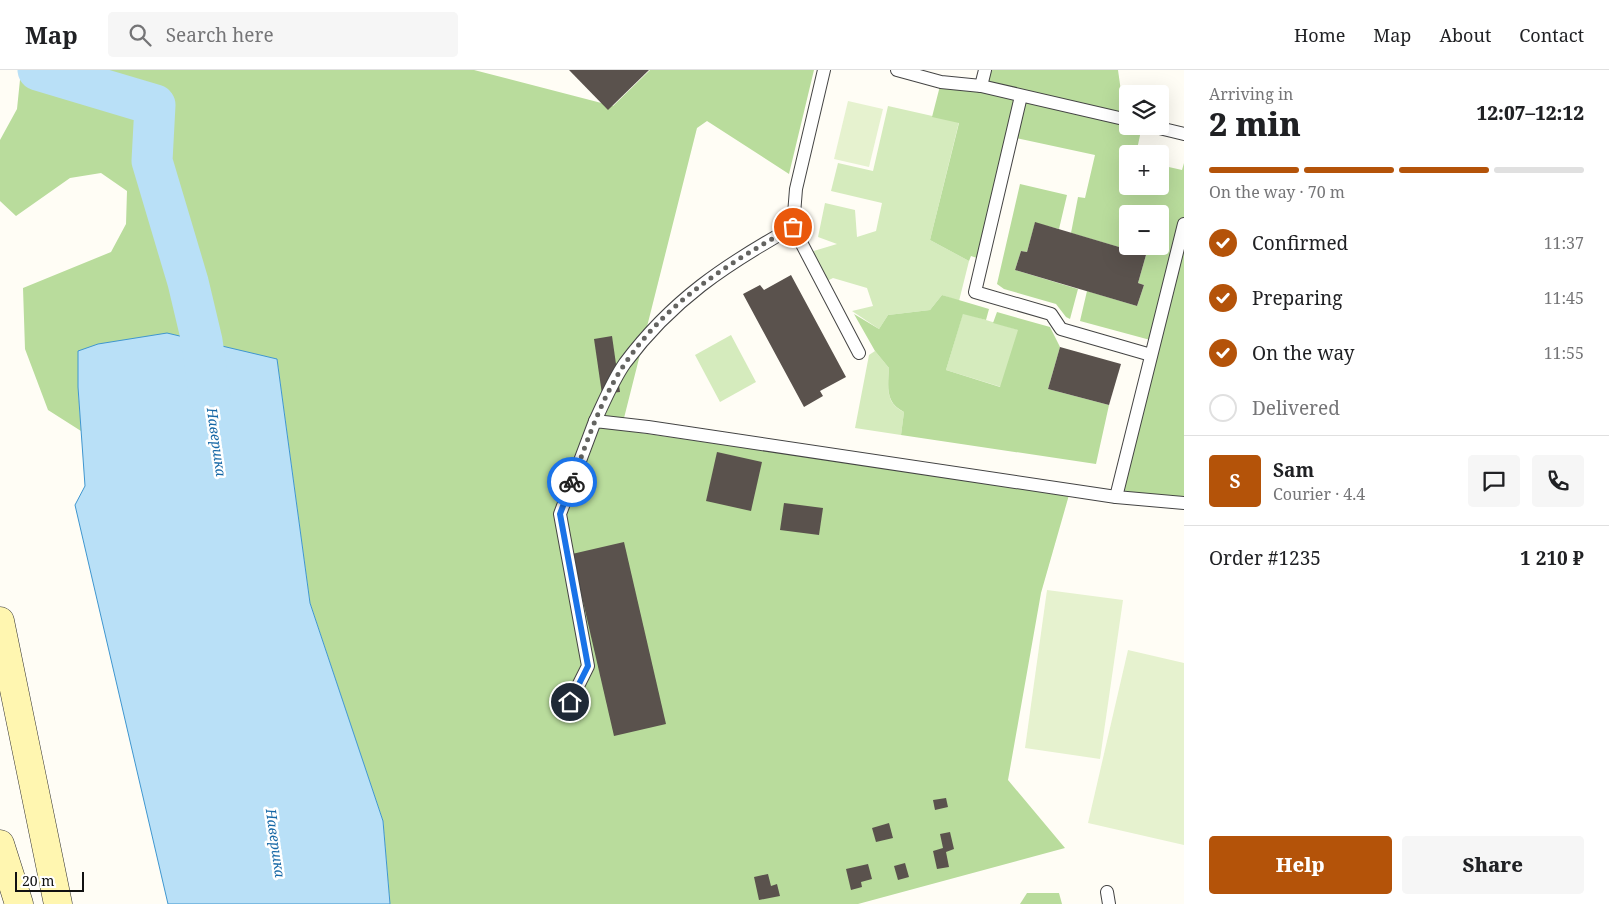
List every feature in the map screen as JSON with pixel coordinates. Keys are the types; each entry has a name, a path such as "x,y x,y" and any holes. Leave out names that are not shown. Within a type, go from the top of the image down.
{"main road":[{"path":"0,621 58,904"},
{"path":"0,844 19,904"}],"lane":[{"path":"824,70 796,189 793,227 859,354"},
{"path":"897,70 941,82 981,86 1119,118"},
{"path":"981,86 985,70"},
{"path":"1021,96 975,292 1051,314 1061,329 1151,355"},
{"path":"1169,130 1184,134"},
{"path":"1116,497 1184,224"},
{"path":"570,702 588,666 560,514 594,421 624,365 664,319 695,288 739,257 793,227"},
{"path":"594,421 648,427 1116,497 1184,502"}],"green space":[{"path":"21,70 474,70 613,106 650,70 814,70 789,174 707,121 697,128 621,430 1069,495 1041,593 1008,780 1065,848 858,904 390,904 383,821 310,603 277,359 78,352 81,431 48,410 25,349 23,288 111,252 126,224 127,191 101,173 70,178 16,216 0,201 0,140 17,109"},
{"path":"985,70 1118,70 1120,85 1119,135 1140,135 1138,145 1119,145 1119,195 1169,195 1169,167 1182,170 1184,163 1184,503 1116,497 1154,341 1080,321 1087,291 1137,306 1144,285 1138,283 1146,255 1169,255 1169,205 1119,205 1119,247 1071,233 1078,197 1085,198 1095,155 1011,137 983,260 971,256 969,261 930,240 959,123 932,117 941,82 981,86"},
{"path":"848,101 883,109 869,167 834,159"},
{"path":"888,106 959,122 930,240 969,261 959,301 942,295 930,310 888,315 879,329 852,311 873,306 867,288 833,278 823,283 807,253 837,244 818,237 825,203 855,210 857,237 876,231 882,203 831,191 838,163 873,171"},
{"path":"1020,184 1067,195 1059,229 1035,223 1027,252 1021,251 1015,270 1078,289 1070,319 1066,317 1056,304 1004,289 997,284"},
{"path":"942,295 989,309 986,320 963,314 946,370 1000,387 1018,330 993,323 997,312 1050,327 1060,347 1048,389 1109,405 1096,464 901,435 904,412 894,404 889,394 889,368 875,351 854,314 879,329 888,315 930,310"},
{"path":"963,313 1019,330 1001,387 946,370"},
{"path":"731,335 756,382 720,402 695,355"},
{"path":"875,351 889,368 888,388 891,399 904,412 901,435 855,428 869,355"},
{"path":"1047,590 1123,600 1100,759 1025,748"},
{"path":"1128,650 1184,663 1184,845 1088,823"},
{"path":"1027,893 1059,893 1062,904 1020,904"}],"water":[{"path":"167,333 277,359 310,603 383,821 390,904 168,904 75,505 85,486 78,387 78,351 98,344"}],"building":[{"path":"569,70 649,70 608,110"},
{"path":"1035,222 1119,247 1119,255 1146,255 1138,283 1144,285 1137,306 1015,270 1021,251 1027,252"},
{"path":"791,275 846,377 820,391 823,396 804,407 743,294 760,285 764,290"},
{"path":"612,336 620,392 602,394 594,339"},
{"path":"1060,347 1121,364 1109,405 1048,389"},
{"path":"717,452 762,462 751,511 706,501"},
{"path":"784,503 823,508 819,535 780,530"},
{"path":"624,542 666,724 614,736 572,554"},
{"path":"946,798 948,807 935,810 933,800"},
{"path":"889,823 893,838 876,842 872,828"},
{"path":"950,832 954,849 946,852 949,867 937,869 933,851 943,848 940,834"},
{"path":"905,863 909,877 898,880 894,866"},
{"path":"868,864 872,879 861,882 862,887 851,890 846,869"},
{"path":"768,874 771,886 777,884 780,896 759,900 754,877"}],"waterway":[{"name":"Навершка","path":"38,70 155,105 152,161 188,282 202,341 210,397"}],"way so far":[{"path":"572,482 594,421 624,365 657,325 695,288 739,257 793,227"}],"route":[{"path":"570,702 588,666 560,514 572,482"}]}
